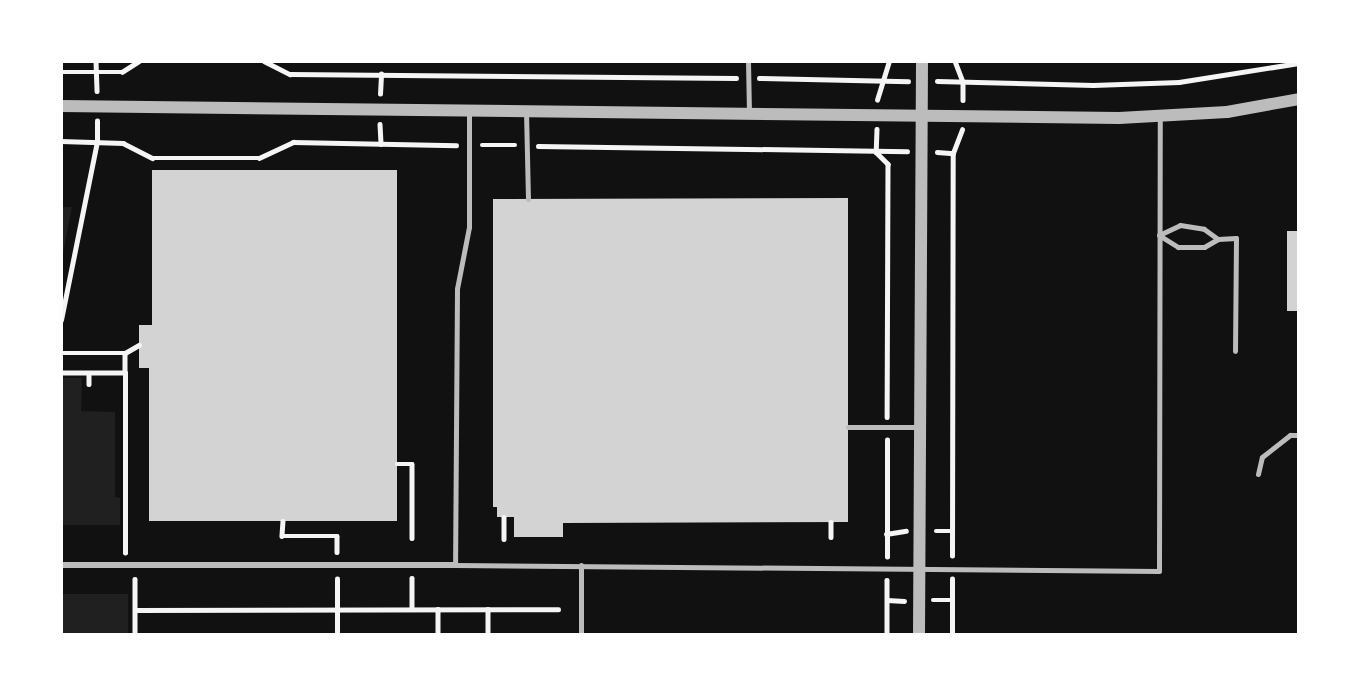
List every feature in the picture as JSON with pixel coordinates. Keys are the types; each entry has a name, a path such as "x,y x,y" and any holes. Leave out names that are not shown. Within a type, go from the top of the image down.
{"street":[{"path":"919,635 922,61"},
{"path":"61,106 1160,117 1227,112 1299,99"},
{"path":"61,565 455,565"}],"lane":[{"path":"748,61 749,113"},
{"path":"469,111 469,227 457,289 455,565 1159,570 1160,117"},
{"path":"526,111 528,199"},
{"path":"1159,235 1180,225 1204,229 1218,239"},
{"path":"1159,235 1178,247 1204,247 1218,239 1236,238 1235,351"},
{"path":"848,427 919,426"},
{"path":"1258,474 1262,457 1290,436 1299,435"},
{"path":"581,565 581,635"}],"path":[{"path":"96,61 97,84"},
{"path":"61,72 122,72 139,61"},
{"path":"264,61 290,75 881,78 897,81"},
{"path":"877,95 889,61"},
{"path":"955,61 963,82 963,95"},
{"path":"945,81 1179,82 1299,64"},
{"path":"380,90 381,74"},
{"path":"61,320 97,141 97,125"},
{"path":"380,130 381,144"},
{"path":"952,548 953,153 962,137"},
{"path":"61,141 122,143 152,158 259,158 293,142 450,145"},
{"path":"876,152 877,141"},
{"path":"489,145 513,145"},
{"path":"541,146 895,151"},
{"path":"876,152 888,164 886,549"},
{"path":"940,152 953,153"},
{"path":"61,353 125,353 139,345"},
{"path":"125,353 125,564"},
{"path":"61,373 125,373"},
{"path":"89,373 89,384"},
{"path":"397,464 412,464 412,538"},
{"path":"504,517 504,539"},
{"path":"831,523 831,537"},
{"path":"886,534 896,531"},
{"path":"940,531 952,531"},
{"path":"135,564 135,635"},
{"path":"412,565 412,609"},
{"path":"887,583 887,635"},
{"path":"952,584 952,635"},
{"path":"887,600 896,601"},
{"path":"942,600 952,600"},
{"path":"438,609 438,635"},
{"path":"488,609 488,635"},
{"path":"136,610 558,609"}],"shaded area":[{"path":"61,207 72,207 61,263"},
{"path":"61,378 82,378 81,411 115,412 115,497 120,498 120,525 61,525"},
{"path":"61,594 128,594 128,635 61,635"}],"building":[{"path":"152,170 397,170 397,521 149,521 149,368 139,368 139,325 152,325"},
{"path":"848,198 848,522 563,523 563,537 514,537 514,517 497,517 497,507 493,507 493,199"},
{"path":"1287,231 1299,231 1299,311 1287,311"}]}
